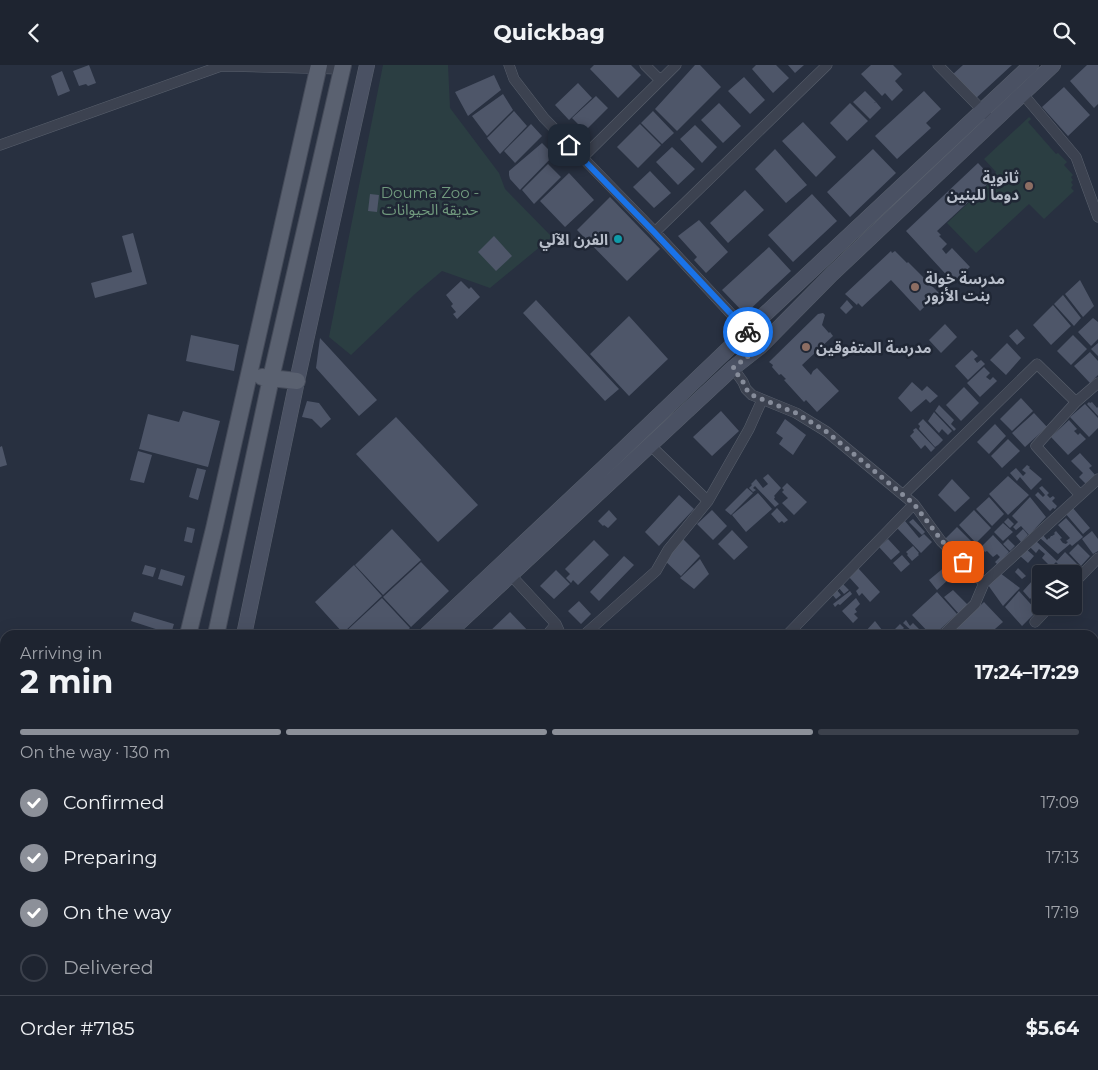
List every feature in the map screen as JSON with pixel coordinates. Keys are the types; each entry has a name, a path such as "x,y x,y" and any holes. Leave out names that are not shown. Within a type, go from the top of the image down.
{"main road":[{"path":"245,630 297,381 367,65"},
{"path":"451,630 506,569 746,331 1032,65"},
{"path":"432,630 650,445 733,368 761,346 838,268 1052,65"},
{"path":"189,630 319,66"},
{"path":"217,630 271,378 343,67"},
{"path":"248,375 297,381"}],"street":[{"path":"510,65 514,79 544,118 761,346"},
{"path":"645,65 660,80"},
{"path":"582,158 676,65"},
{"path":"654,232 827,65"},
{"path":"938,65 994,122"},
{"path":"0,145 221,66 343,67"},
{"path":"1022,93 1076,157 1098,217"},
{"path":"903,495 1037,364 1076,403"},
{"path":"733,368 752,395 796,413 827,432 914,504 942,541 984,583"},
{"path":"1080,495 1036,446 1076,403 1098,383"},
{"path":"590,630 656,571 668,550 708,501 762,400"},
{"path":"650,445 708,501"},
{"path":"948,630 975,604 984,583 1098,479"},
{"path":"792,630 914,504"},
{"path":"1082,575 1098,558"},
{"path":"506,569 556,624 559,630"},
{"path":"1035,622 1042,615"},
{"path":"551,630 556,624"}],"green space":[{"name":"Douma Zoo - حديقة الحيوانات","path":"383,65 448,65 450,108 499,173 505,189 552,237 490,288 442,271 351,355 329,337"},
{"name":"ثانوية دوما للبنين","path":"1029,117 1031,119 1028,122 1056,154 1058,153 1067,162 1064,165 1073,175 1071,177 1073,185 1071,188 1074,191 1044,219 1029,204 976,253 947,223 997,176 996,172 984,159"}],"building":[{"path":"89,65 96,83 88,86 86,84 79,86 73,71"},
{"path":"594,65 631,65 641,75 618,98 590,69"},
{"path":"695,65 700,65 721,87 677,131 655,109"},
{"path":"756,65 776,65 789,78 773,93 752,69"},
{"path":"788,65 804,65 795,73"},
{"path":"871,65 893,65 902,74 895,81 903,90 892,101 885,93 882,96 861,74"},
{"path":"963,65 1012,65 974,100 952,75"},
{"path":"1087,65 1098,65 1098,104 1094,108 1070,81"},
{"path":"62,71 70,91 58,96 51,76"},
{"path":"494,75 501,90 468,116 455,92"},
{"path":"744,77 765,100 750,114 728,91"},
{"path":"578,83 592,98 569,120 555,105"},
{"path":"1064,87 1090,115 1068,136 1042,107"},
{"path":"865,91 876,102 881,108 870,119 853,102"},
{"path":"924,91 941,109 926,123 931,128 897,159 875,136"},
{"path":"503,94 513,110 487,136 472,116"},
{"path":"596,96 608,108 585,131 572,118"},
{"path":"719,103 741,126 723,143 701,120"},
{"path":"850,103 868,121 847,141 830,123"},
{"path":"514,111 527,126 500,154 487,138"},
{"path":"653,111 674,133 662,144 641,123"},
{"path":"803,122 836,157 816,177 782,141"},
{"path":"531,124 542,136 515,163 504,151"},
{"path":"640,124 661,145 638,168 617,147"},
{"path":"695,125 717,147 702,163 680,139"},
{"path":"542,143 554,155 520,190 510,179 509,171"},
{"path":"672,147 695,169 678,185 656,162"},
{"path":"775,149 807,185 786,203 755,169"},
{"path":"873,149 896,173 850,217 827,192"},
{"name":"ثانوية دوما للبنين","path":"978,163 993,179 937,231 947,244 942,249 946,254 952,248 970,267 953,282 906,231"},
{"path":"548,164 561,177 534,204 522,190"},
{"path":"650,171 671,193 654,208 633,187"},
{"path":"569,173 594,200 565,227 540,201"},
{"path":"745,190 764,210 728,243 710,223"},
{"path":"370,194 379,195 377,212 368,211"},
{"path":"812,194 837,221 793,262 768,235"},
{"name":"الفرن الآلي","path":"610,197 660,249 627,281 577,230"},
{"path":"699,220 728,252 706,273 694,260 697,257 678,236"},
{"path":"133,233 147,284 95,298 91,283 132,272 122,236"},
{"path":"494,236 512,256 496,271 478,252"},
{"path":"769,247 791,271 745,314 722,290"},
{"name":"مدرسة خولة بنت الأزور","path":"891,251 892,253 895,251 908,262 939,293 920,311 891,280 862,307 845,294"},
{"path":"1080,280 1094,306 1083,317 1065,294"},
{"path":"461,281 469,289 471,287 480,297 457,319 453,314 456,312 451,306 453,304 446,295"},
{"path":"1063,295 1081,318 1074,326 1054,304"},
{"path":"536,300 619,389 605,401 523,313"},
{"path":"847,300 853,307 846,314 840,308"},
{"path":"1053,305 1071,326 1051,345 1033,325"},
{"name":"مدرسة المتفوقين","path":"823,313 825,315 822,325 833,336 802,365 811,375 817,368 839,391 817,412 806,400 804,402 784,380 786,379 781,374 779,375 769,362 818,314"},
{"path":"629,316 668,359 629,396 590,354"},
{"path":"1093,318 1098,322 1098,339 1091,346 1078,332"},
{"path":"945,324 957,337 941,353 929,340"},
{"path":"1017,329 1025,338 1017,345 1009,336"},
{"path":"191,335 239,345 234,371 186,361"},
{"path":"1073,335 1087,349 1071,365 1057,351"},
{"path":"320,338 377,400 359,416 316,368"},
{"path":"1007,343 1021,358 1006,375 990,360"},
{"path":"1098,343 1098,356 1091,349"},
{"path":"972,350 978,356 974,359 977,363 981,360 985,364 968,380 955,366"},
{"path":"1090,352 1098,361 1098,375 1090,383 1074,366"},
{"path":"984,367 990,373 986,377 990,380 993,377 997,381 980,397 967,383"},
{"path":"912,382 922,391 927,386 938,396 930,403 926,399 911,412 898,398"},
{"path":"964,387 979,403 961,421 946,405"},
{"path":"1021,398 1033,411 1012,431 1000,419"},
{"path":"307,401 319,403 331,419 321,428 312,419 302,417"},
{"path":"1089,402 1098,407 1098,416 1087,404"},
{"path":"1085,404 1098,418 1098,428 1089,437 1070,417"},
{"path":"939,405 954,420 951,424 956,429 954,431 935,411"},
{"path":"183,411 220,421 208,467 139,449 148,414 179,422"},
{"path":"721,411 739,431 712,456 693,437"},
{"path":"934,412 952,431 948,435 942,429 939,433 928,421"},
{"path":"1034,413 1047,427 1025,447 1012,433"},
{"path":"396,417 478,505 438,542 356,454"},
{"path":"785,419 806,435 793,455 779,444 783,438 776,433"},
{"path":"923,419 943,440 935,447 919,429 920,426 918,424"},
{"path":"1069,420 1077,429 1074,431 1078,435 1080,433 1086,439 1068,455 1051,437"},
{"path":"995,424 1006,436 989,454 977,442"},
{"path":"916,428 935,448 931,452 925,445 921,449 910,436"},
{"path":"1008,439 1020,451 1002,468 991,456"},
{"path":"2,446 7,465 0,467 0,447"},
{"path":"138,451 152,455 144,483 130,480"},
{"path":"1080,453 1092,466 1089,468 1096,476 1086,484 1079,477 1083,473 1071,461"},
{"path":"1027,465 1042,479 1031,490 1020,477 1017,481 1010,473 1016,468 1023,476 1026,473 1022,470"},
{"path":"197,468 206,470 198,500 189,497"},
{"path":"768,474 781,488 774,496 774,499 779,504 775,507 755,486 753,488 756,490 753,492 749,488 756,479 763,488 768,484 763,478"},
{"path":"1008,476 1029,495 1008,515 989,494"},
{"path":"952,479 970,498 955,512 938,495"},
{"path":"787,483 807,502 794,515 782,503 788,498 782,492 784,490 782,488"},
{"path":"1042,486 1049,493 1047,495 1050,498 1053,496 1055,498 1052,501 1057,506 1055,509 1053,508 1050,511 1035,495 1038,492 1043,497 1045,495 1039,488"},
{"path":"747,488 753,493 731,515 725,510"},
{"path":"758,493 772,509 746,532 732,515"},
{"path":"679,495 694,509 659,546 645,532"},
{"path":"989,497 1004,514 992,526 976,509"},
{"path":"1030,497 1046,517 1029,535 1021,526 1016,530 1013,527 1018,522 1012,516"},
{"path":"1072,507 1090,528 1083,534 1065,513"},
{"path":"777,508 788,520 784,523 782,521 779,523 771,514"},
{"path":"609,510 617,519 608,528 598,521"},
{"path":"712,510 727,526 713,540 697,524"},
{"path":"974,510 991,528 976,543 959,525"},
{"path":"1008,518 1014,524 1010,528 1004,522"},
{"path":"1066,518 1083,537 1072,546 1070,544 1058,554 1040,538 1043,535 1047,540 1056,531 1062,538 1060,539 1062,542 1066,544 1068,542 1066,541 1070,538 1058,525"},
{"path":"913,519 925,532 922,535 909,522"},
{"path":"905,521 919,538 924,534 932,542 921,553 897,528"},
{"path":"1003,523 1013,532 1003,541 994,532"},
{"path":"187,527 195,529 192,543 184,541"},
{"path":"957,527 983,553 971,564 945,539"},
{"path":"392,529 421,560 383,595 355,565"},
{"path":"1023,529 1028,535 1021,542 1016,536"},
{"path":"732,530 748,547 734,560 718,544"},
{"path":"1092,531 1098,539 1098,551 1093,554 1082,539"},
{"path":"993,535 1009,552 998,565 995,562 1000,557 997,554 993,557 981,547"},
{"path":"683,539 700,556 681,576 663,559"},
{"path":"888,539 900,552 891,560 879,547"},
{"path":"1008,539 1015,546 1010,551 1003,544"},
{"path":"594,540 609,555 578,585 573,580 571,583 566,578 570,574 565,569"},
{"path":"1036,541 1057,561 1053,565 1049,565 1042,558 1045,554 1039,549 1036,553 1030,547"},
{"path":"1078,544 1090,556 1080,565 1069,553"},
{"path":"913,546 919,555 912,561 906,552"},
{"path":"1025,548 1034,556 1028,563 1019,555"},
{"path":"1065,552 1078,565 1059,565 1056,562"},
{"path":"902,555 910,564 901,572 893,563"},
{"path":"624,556 634,565 599,601 590,592"},
{"path":"700,559 709,574 694,589 680,578"},
{"path":"952,561 960,569 937,590 929,580"},
{"path":"421,562 449,591 411,627 383,597"},
{"path":"145,565 156,568 153,577 142,574"},
{"path":"354,565 382,596 346,630 340,630 315,602"},
{"path":"858,568 880,592 870,602 862,593 859,596 856,591 859,588 849,577"},
{"path":"1018,568 1026,576 1022,579 1015,572"},
{"path":"161,569 185,576 182,586 158,579"},
{"path":"556,570 570,584 554,599 540,586"},
{"path":"1000,573 1020,588 1003,606 988,585"},
{"path":"1032,581 1032,597 1030,599 1023,591"},
{"path":"842,583 849,590 844,594 838,587"},
{"path":"836,589 841,595 836,599 831,593"},
{"path":"953,590 968,605 959,614 944,597"},
{"path":"850,591 852,594 835,607 833,604"},
{"path":"1019,591 1032,605 1033,615 1022,626 1005,607"},
{"path":"937,592 957,614 939,630 926,630 912,615"},
{"path":"382,598 410,628 408,630 347,630"},
{"path":"856,598 860,604 855,609 857,612 854,614 858,618 853,623 842,611"},
{"path":"579,601 591,614 581,624 568,611"},
{"path":"984,602 1003,622 994,630 954,630"},
{"path":"134,612 174,624 172,630 159,630 131,621"},
{"path":"510,612 527,630 491,630"},
{"path":"906,620 910,626 913,623 919,629 911,630 903,623"},
{"path":"875,621 882,630 867,630"},
{"path":"900,624 904,628 902,630 894,630"}],"way so far":[{"path":"748,332 761,346 733,368 746,389 752,395 796,413 827,432 914,504 942,541 963,562"}],"place":[{"name":"ثانوية دوما للبنين","path":"1029,186"},
{"name":"الفرن الآلي","path":"618,239"},
{"name":"مدرسة خولة بنت الأزور","path":"915,287"},
{"name":"مدرسة المتفوقين","path":"806,347"}],"route":[{"path":"569,145 748,332"}]}
